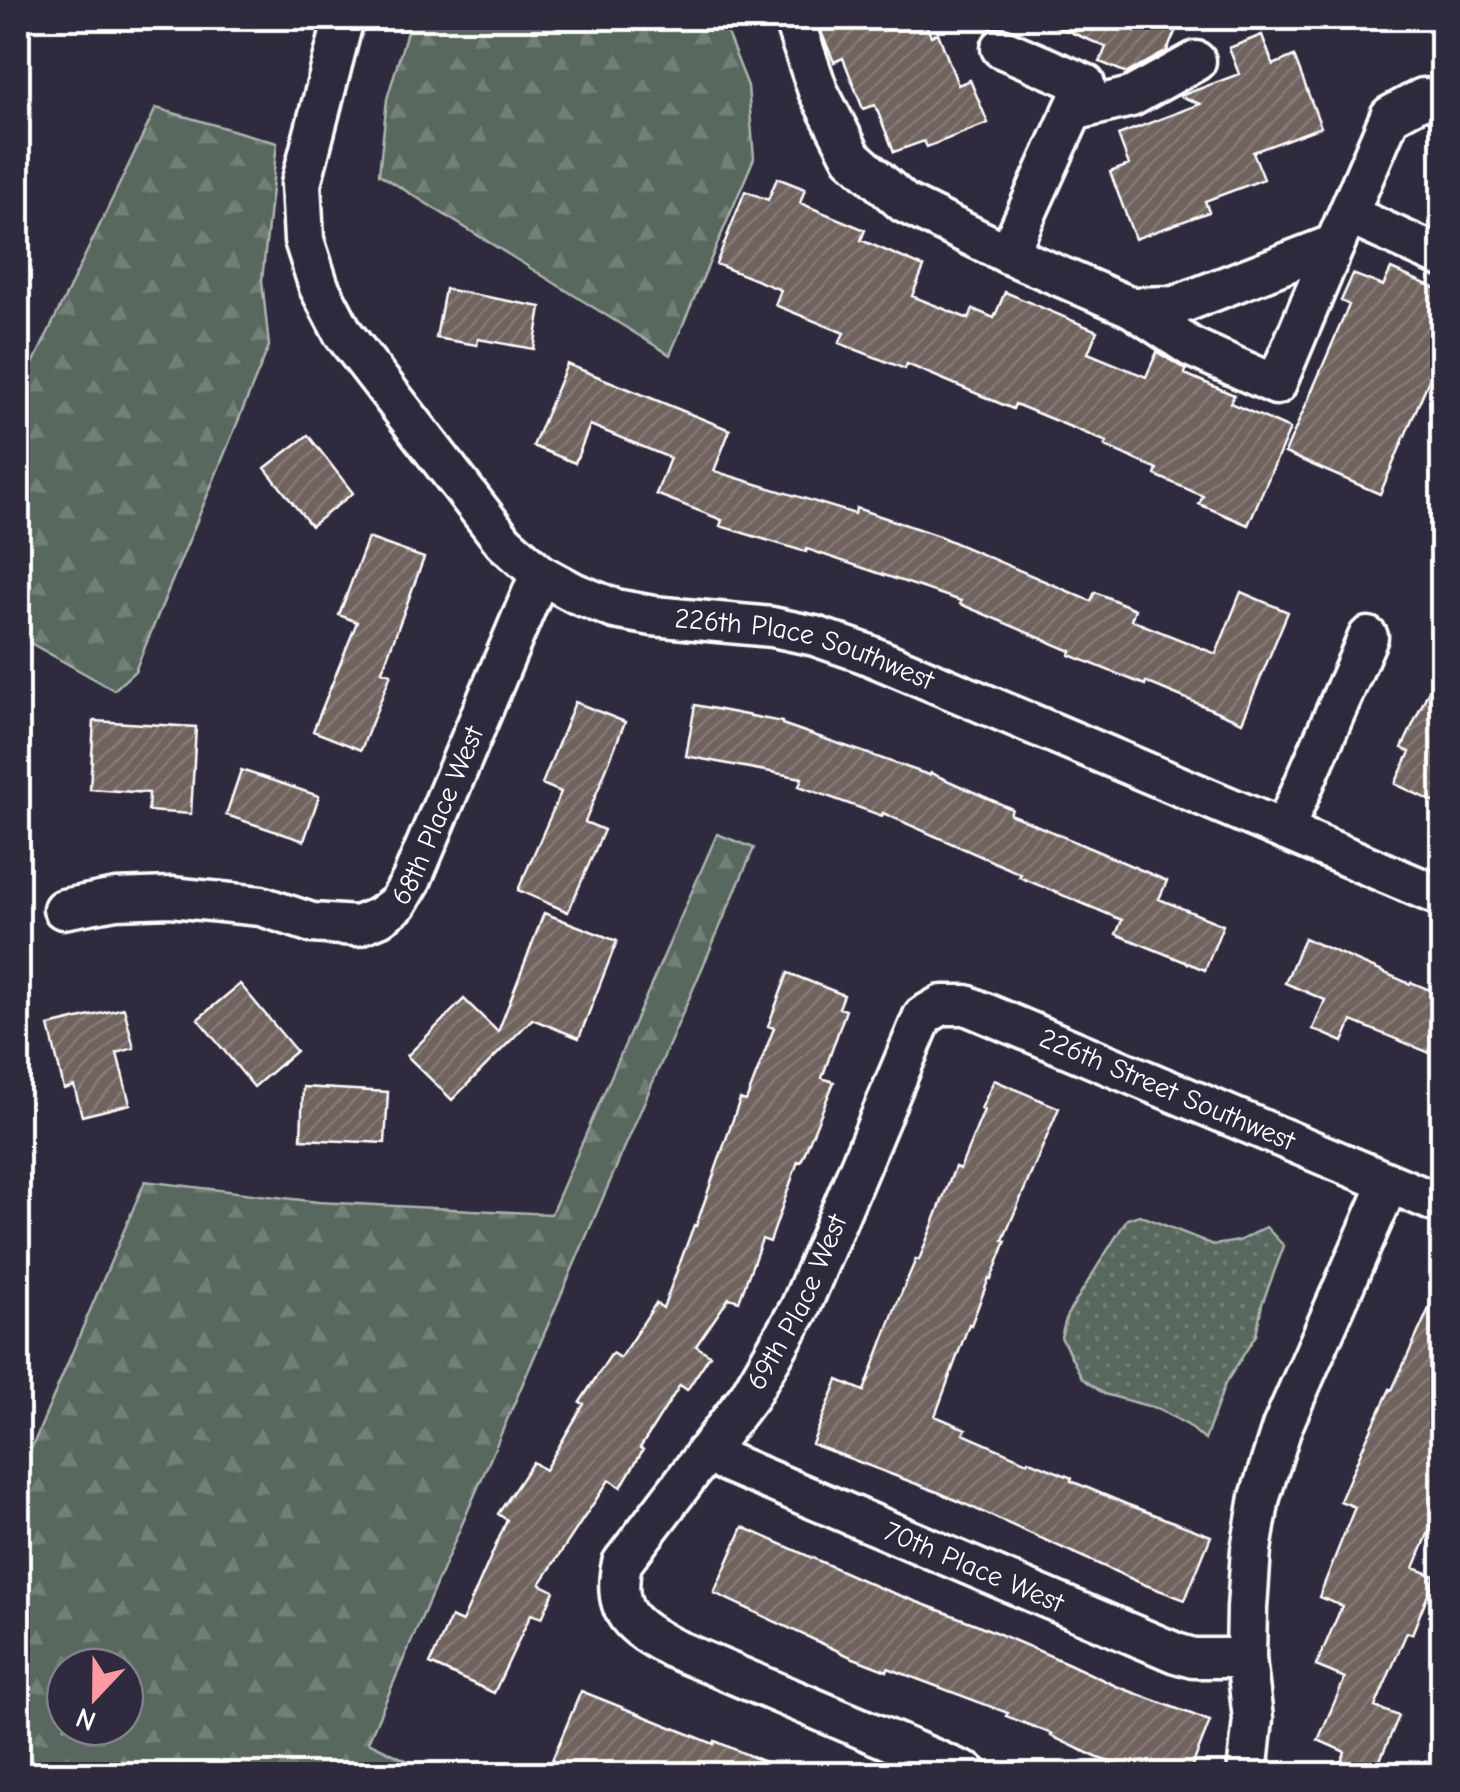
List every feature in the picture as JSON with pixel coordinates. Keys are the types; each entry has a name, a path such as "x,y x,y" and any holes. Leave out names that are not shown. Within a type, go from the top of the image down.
{"street":[{"name":"226th Place Southwest","path":"344,18 301,184 304,240 319,286 343,333 504,542 540,574 575,594 615,609 772,627 816,636 864,653 1442,896"},
{"path":"793,18 818,90 852,157 904,203 1008,254 1131,307 1190,348 1276,385 1390,116 1423,98 1442,102"},
{"path":"1001,48 1085,84 1008,254"},
{"path":"1073,111 1131,97 1196,61"},
{"path":"1131,307 1175,306 1342,230 1442,256"},
{"name":"68th Place West","path":"64,910 116,899 171,897 260,906 312,923 357,926 398,904 412,881 540,574"},
{"path":"1284,830 1368,637"},
{"name":"226th Street Southwest","path":"942,1005 966,1005 996,1016 1389,1183"},
{"name":"69th Place West","path":"942,1005 923,1016 913,1036 800,1308 749,1396 622,1563 618,1583 620,1603 631,1622 660,1642 969,1774"},
{"path":"1247,1774 1252,1719 1246,1658 1251,1550 1262,1489 1282,1427 1389,1183 1442,1204"},
{"name":"70th Place West","path":"705,1453 1176,1653 1193,1658 1246,1658"}],"green space":[{"path":"411,18 721,18 748,86 754,158 670,355 379,174 387,99"},
{"path":"156,108 277,143 262,280 269,346 135,671 114,690 18,636 18,395"},
{"path":"717,834 754,848 368,1742 435,1774 18,1774 18,1480 145,1181 318,1202 551,1214"},
{"path":"1139,1215 1214,1245 1239,1241 1266,1227 1284,1246 1262,1304 1256,1335 1225,1384 1205,1440 1159,1409 1104,1394 1082,1378 1061,1337 1067,1315 1127,1219"}],"building":[{"path":"847,18 923,18 931,36 938,33 958,85 970,80 988,123 927,147 924,141 894,152 875,105 863,109 843,58 834,62 822,34 820,28"},
{"path":"1037,18 1181,18 1167,51 1127,73 1100,62 1106,47"},
{"path":"1262,35 1273,65 1294,56 1321,127 1253,152 1264,179 1205,201 1209,212 1135,239 1110,172 1129,165 1118,135 1200,104 1180,96 1239,74 1229,48"},
{"path":"777,178 805,189 800,203 865,230 861,240 924,267 912,296 969,319 973,309 994,318 1005,292 1097,331 1088,353 1146,377 1157,352 1186,370 1185,374 1234,395 1230,403 1290,429 1248,525 1199,504 1203,496 1155,475 1157,469 1105,446 1107,442 1015,404 1013,409 907,364 905,369 839,343 844,333 775,305 781,290 716,264 745,191 768,200"},
{"path":"1391,269 1442,291 1442,327 1429,358 1437,361 1380,494 1285,453 1349,305 1341,301 1353,274 1383,286"},
{"path":"445,289 541,307 534,349 478,339 477,345 436,338"},
{"path":"567,364 730,430 714,471 855,514 856,508 939,536 1091,601 1095,592 1135,609 1131,620 1216,654 1241,592 1288,612 1242,722 1070,655 1071,651 960,604 961,601 807,549 806,552 720,526 722,520 656,494 670,458 590,425 575,463 533,446"},
{"path":"308,435 353,493 311,526 265,468"},
{"path":"368,538 424,558 382,671 391,674 361,750 313,731 357,622 339,615"},
{"path":"1442,662 1442,806 1395,784 1410,752 1402,748"},
{"path":"575,702 625,722 585,822 604,830 568,912 518,890 561,792 542,784"},
{"path":"695,705 782,722 931,773 1012,809 1010,814 1167,881 1159,899 1223,925 1205,970 1116,934 1122,920 883,813 882,816 799,786 802,778 686,756"},
{"path":"94,721 196,727 191,814 148,811 149,793 90,789"},
{"path":"241,770 319,796 304,841 226,815"},
{"path":"544,913 617,941 579,1038 532,1019 452,1100 407,1056 464,999 498,1032"},
{"path":"1304,938 1442,995 1442,1058 1352,1021 1343,1042 1313,1029 1325,1000 1285,983"},
{"path":"788,973 844,995 839,1008 846,1010 822,1078 834,1082 801,1162 798,1161 770,1242 762,1239 739,1301 729,1298 696,1346 710,1355 687,1390 680,1385 640,1448 643,1450 621,1487 609,1480 540,1584 554,1591 542,1618 531,1614 494,1693 430,1664 451,1617 462,1622 507,1520 498,1514 533,1462 545,1470 584,1404 580,1402 612,1353 620,1358 656,1303 663,1308 740,1099 746,1101 774,1028 768,1026"},
{"path":"240,984 296,1051 254,1087 198,1019"},
{"path":"124,1008 134,1048 117,1053 130,1104 82,1116 74,1086 64,1089 49,1026"},
{"path":"994,1080 1059,1108 935,1416 966,1429 963,1434 1027,1462 1211,1536 1185,1600 940,1493 812,1444 838,1380 864,1391 896,1306 916,1259 919,1260 955,1167 960,1169"},
{"path":"303,1087 388,1092 385,1143 301,1139"},
{"path":"1442,1280 1442,1500 1414,1568 1435,1576 1412,1634 1407,1632 1375,1707 1399,1716 1374,1774 1336,1774 1345,1752 1318,1740 1345,1678 1316,1666 1342,1606 1319,1597 1355,1507 1340,1501"},
{"path":"743,1527 880,1588 1210,1721 1189,1774 1142,1774 1098,1758 1006,1716 1008,1713 851,1657 714,1593"},
{"path":"581,1691 793,1774 574,1774 550,1765"}]}
